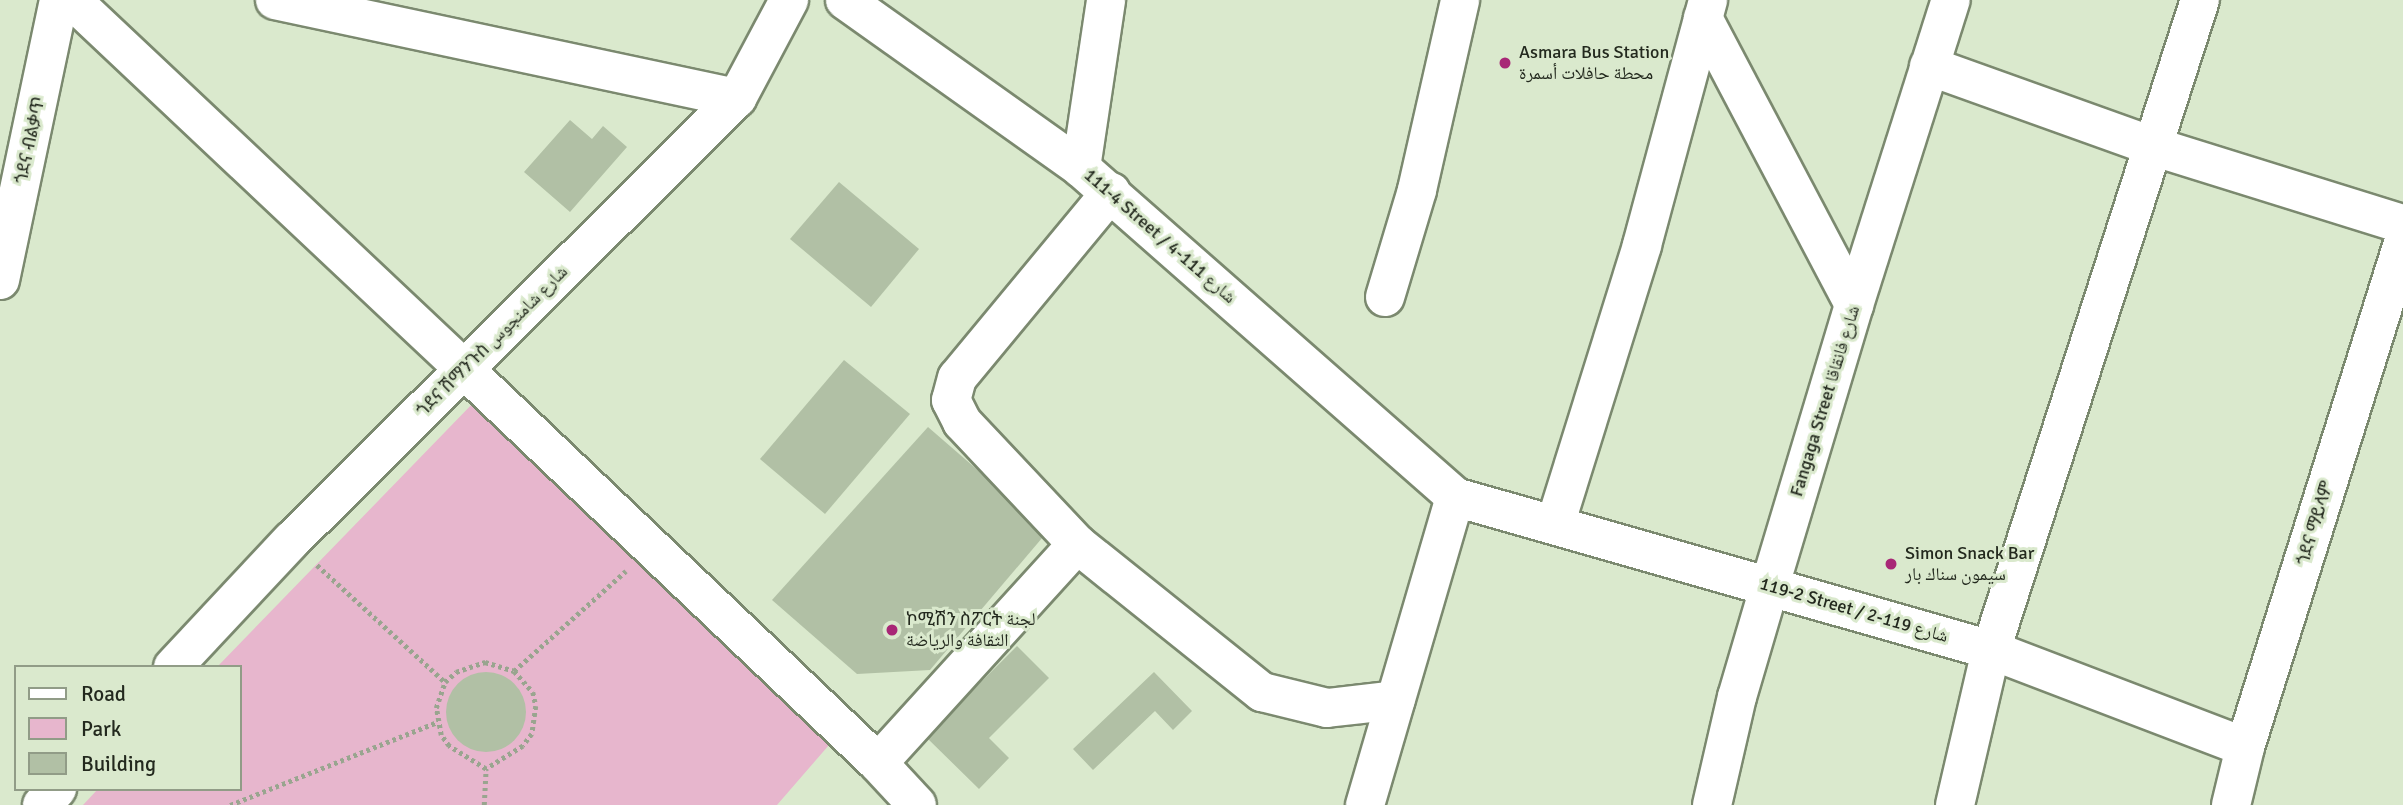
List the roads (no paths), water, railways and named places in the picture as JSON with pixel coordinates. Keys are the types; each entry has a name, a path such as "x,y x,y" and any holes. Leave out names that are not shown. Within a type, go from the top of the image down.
{"street":[{"name":"ጎደና ብልቃጥ","path":"0,280 59,0"},
{"path":"72,0 878,763 917,805"},
{"path":"275,0 737,98"},
{"name":"ጎደና ሽማንጉስ شارع شامنجوس","path":"175,665 291,541 737,98 789,0"},
{"name":"111-4 Street / شارع 111-4","path":"845,0 1111,192 1455,497"},
{"path":"1081,168 1106,0"},
{"path":"1385,297 1418,190 1460,0"},
{"name":"Fangaga Street شارع فانقاقا","path":"1712,805 1737,697 1770,585 1854,305 1951,0"},
{"path":"1955,805 1991,650 2200,0"},
{"path":"1705,9 1854,305"},
{"path":"1555,525 1642,245 1705,9"},
{"path":"1929,66 2152,146 2403,224"},
{"path":"1111,192 957,378 951,400 962,422 1077,544 1262,692 1327,708 1396,700"},
{"name":"ጎደና ማይላም","path":"2231,805 2245,747 2403,243"},
{"path":"1365,805 1455,497"},
{"name":"119-2 Street / شارع 119-2","path":"1455,497 1991,650 2245,747"},
{"path":"878,763 1077,544"},
{"path":"42,805 55,791"}],"place":[{"name":"Asmara Bus Station محطة حافلات أسمرة","path":"1505,63"},
{"name":"Simon Snack Bar سيمون سناك بار","path":"1891,564"},
{"name":"ኮሚሽን ስፖርት لجنة الثقافة والرياضة","path":"892,630"}]}
